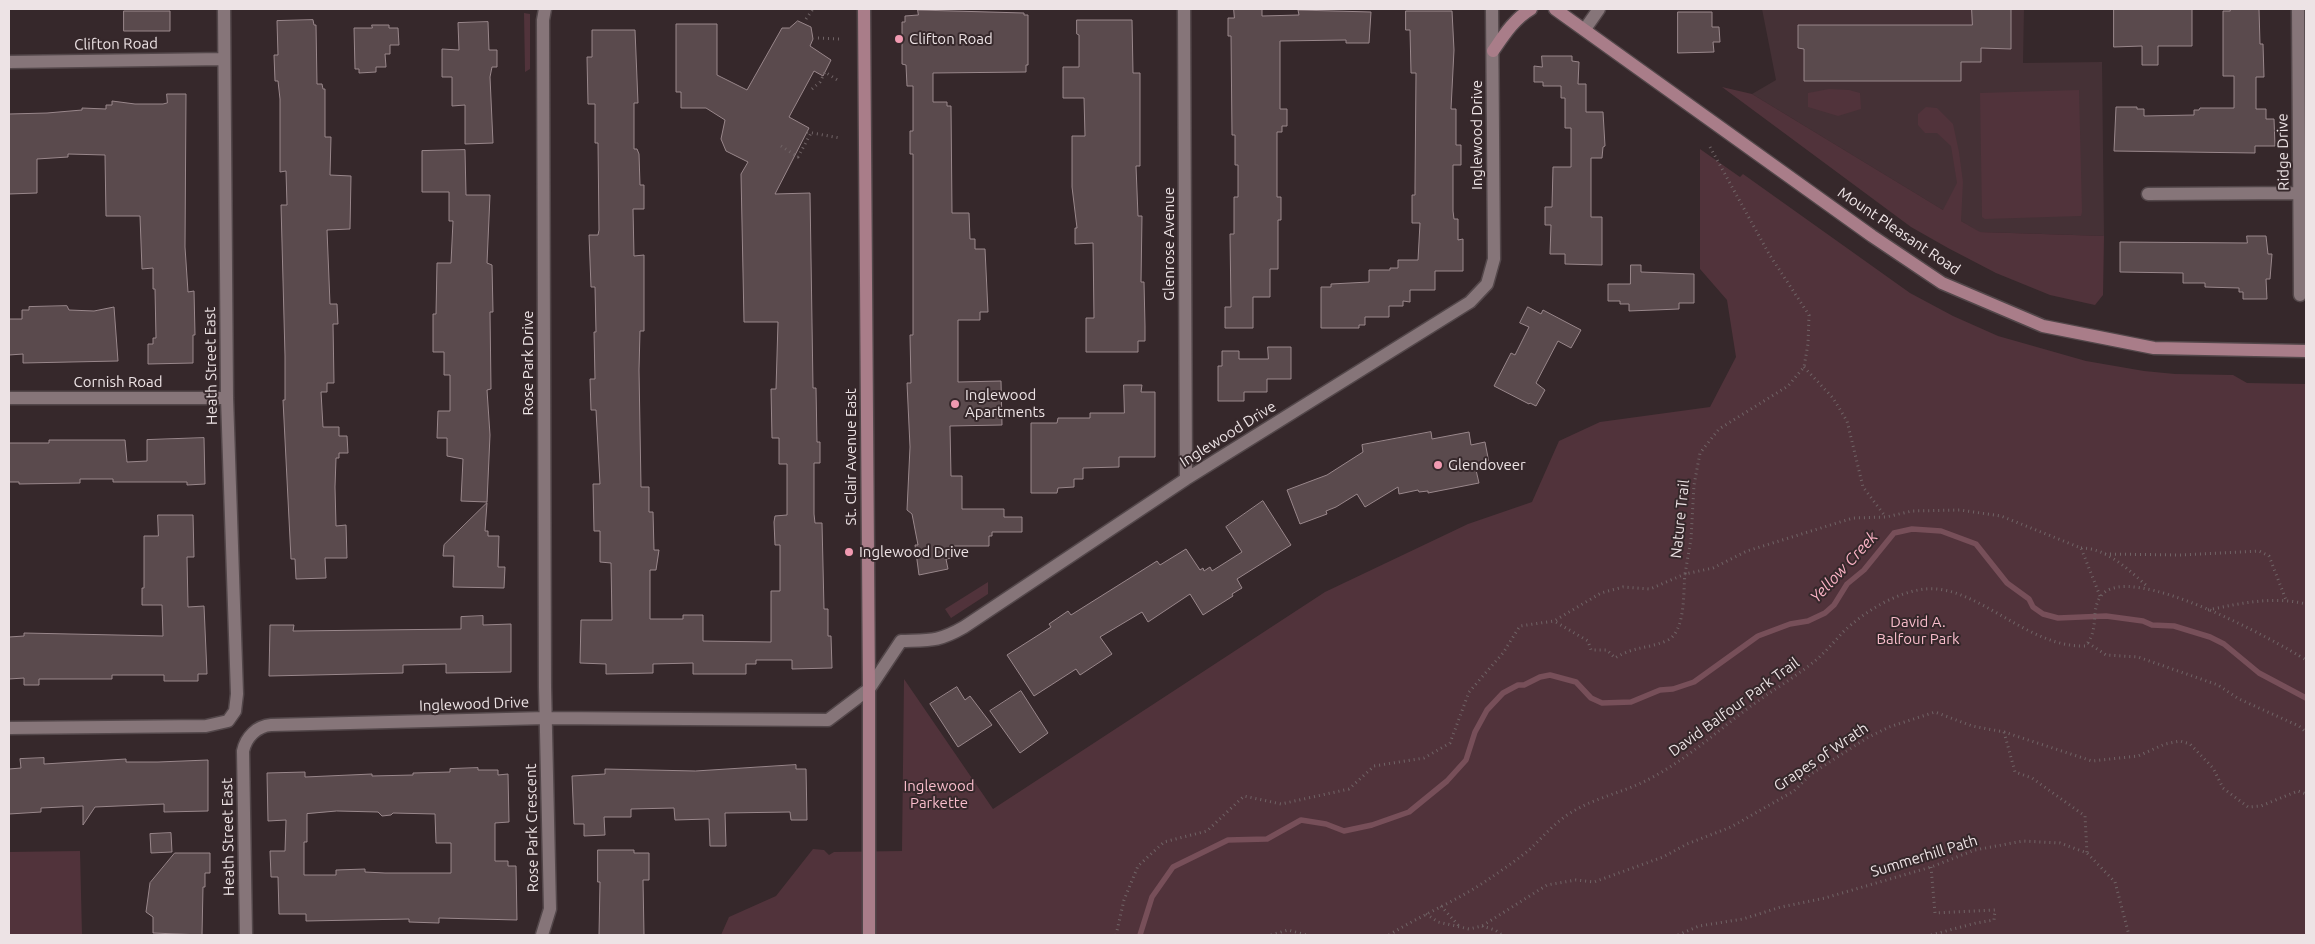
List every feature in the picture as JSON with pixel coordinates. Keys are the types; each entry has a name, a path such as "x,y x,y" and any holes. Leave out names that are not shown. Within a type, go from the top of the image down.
{"main road":[{"name":"St. Clair Avenue East","path":"864,9 869,935"},
{"path":"1493,52 1520,15 1531,9"},
{"name":"Mount Pleasant Road","path":"1555,9 1872,236 1942,283 2043,326 2154,348 2306,351"}],"street":[{"name":"Heath Street East","path":"9,728 206,726 228,721 235,711 237,702 227,398 224,9"},
{"name":"Rose Park Drive","path":"545,9 543,40 546,718"},
{"name":"Glenrose Avenue","path":"1184,9 1186,480"},
{"name":"Inglewood Drive","path":"248,739 258,729 271,726 546,718 828,720 869,689 900,641 929,642 945,637 964,627 1186,480 1470,302 1487,284 1494,259 1492,9"},
{"path":"1584,29 1599,9"},
{"name":"Ridge Drive","path":"2298,9 2300,295"},
{"name":"Clifton Road","path":"9,62 224,59"},
{"path":"2148,194 2299,193"},
{"name":"Cornish Road","path":"9,398 227,398"},
{"name":"Rose Park Crescent","path":"542,935 550,909 546,718"},
{"name":"Heath Street East","path":"246,935 243,751 248,739"}],"path":[{"path":"806,19 813,9"},
{"path":"818,38 840,38"},
{"path":"812,89 820,82 825,72 839,81"},
{"path":"781,146 798,157 809,133 840,138"},
{"path":"1710,148 1769,254 1808,316 1808,344 1804,367 1834,398 1847,421 1863,487 1886,516"},
{"name":"Nature Trail","path":"1804,367 1788,386 1719,429 1700,453 1694,485 1691,539 1685,574 1713,568 1747,551 1852,518 1886,516 1912,511 1960,510 2001,516 2081,548"},
{"path":"2149,588 2129,570 2105,554 2091,548 2081,548 2100,596 2095,630 2088,643 2106,655 2138,657 2218,685 2239,699 2299,726 2306,732"},
{"path":"2105,554 2180,555 2259,551 2269,556 2286,600"},
{"path":"1116,935 1124,900 1138,866 1164,842 1206,831 1244,796 1281,804 1349,789 1374,766 1424,758 1450,743 1469,692 1503,653 1520,626 1554,620 1601,593 1623,588 1650,589 1685,574 1680,627 1667,641 1629,650 1615,658 1607,650 1591,650 1588,640 1554,620"},
{"path":"2100,596 2109,589 2124,587 2149,588 2208,610 2274,639 2306,660"},
{"name":"David Balfour Park Trail","path":"1389,935 1425,914 1466,894 1528,850 1556,823 1573,811 1648,780 1678,763 1747,710 1813,663 1845,630 1873,609 1900,596 1924,589 1949,591 1974,601 2034,634 2073,646 2085,646 2088,643"},
{"path":"2208,610 2248,602 2286,600 2306,604"},
{"name":"Grapes of Wrath","path":"1425,914 1445,924 1469,929 1482,926 1547,885 1576,880 1594,882 1663,857 1687,844 1731,827 1794,791 1810,774 1889,727 1936,712 1972,726 2004,732 2092,761 2138,756 2165,744 2180,741 2190,744 2198,750 2213,768 2223,788 2248,807 2261,806 2298,791 2306,794"},
{"path":"2004,732 2015,772 2032,778 2085,816 2087,852"},
{"name":"Summerhill Path","path":"1678,935 1699,926 1743,919 1931,867 1975,850 2023,841 2060,843 2087,852 2115,882 2129,935"},
{"path":"1931,867 1935,912 1995,910 1994,920 1931,935"},
{"path":"1441,906 1456,924 1461,927"},
{"path":"1482,926 1495,930 1502,935"},
{"path":"1271,935 1288,930 1307,935"}],"shaded area":[{"path":"1762,9 2024,9 2023,63 2102,62 2104,236 1979,232 1752,94 1776,80"}],"green space":[{"path":"524,13 530,14 530,69 525,72"},
{"path":"1722,87 1752,94 1943,210 1957,183 1951,146 1937,133 1925,133 1918,125 1918,114 1926,107 1937,108 1953,124 1959,152 1963,182 1961,221 1980,232 2104,236 2103,295 2095,305 2050,295 1996,273 1948,248 1911,227"},
{"path":"1829,89 1849,90 1860,93 1861,109 1838,116 1808,107 1808,93"},
{"path":"2079,90 2081,216 1985,219 1982,217 1980,93"},
{"name":"David A. Balfour Park","path":"1700,149 1740,177 1743,174 1910,293 1953,316 1998,336 2086,361 2144,371 2175,374 2233,375 2247,383 2306,384 2306,935 721,935 729,917 776,896 813,849 824,850 829,855 834,852 902,851 904,679 993,809 1325,592 1468,524 1532,502 1559,441 1600,422 1710,407 1736,357 1727,300 1700,269"},
{"path":"988,582 988,594 951,618 945,609"},
{"path":"80,851 82,935 9,935 9,852"}],"building":[{"path":"1234,9 1262,9 1262,16 1299,15 1298,10 1371,12 1369,43 1346,43 1346,40 1280,41 1280,109 1287,109 1287,126 1282,126 1282,132 1277,132 1277,197 1281,197 1281,220 1278,220 1278,269 1270,269 1270,297 1253,297 1253,328 1225,328 1225,307 1231,307 1230,234 1234,234 1234,197 1238,197 1238,165 1235,165 1235,135 1232,135 1231,36 1228,36 1228,18 1234,18"},
{"path":"1972,9 2011,9 2011,49 1981,48 1981,62 1961,62 1961,81 1804,81 1804,49 1798,48 1798,25 1972,25"},
{"path":"2114,9 2192,9 2192,46 2158,46 2158,65 2142,65 2142,46 2114,47"},
{"path":"2230,9 2259,9 2260,44 2263,44 2264,77 2256,77 2256,109 2266,109 2266,119 2274,119 2275,146 2255,146 2255,153 2114,151 2116,107 2144,109 2144,116 2194,115 2194,110 2199,110 2200,108 2234,108 2234,76 2223,76 2223,11 2230,11"},
{"path":"918,10 1024,13 1024,15 1028,15 1028,65 1026,65 1026,72 933,73 933,102 947,102 947,106 951,106 952,213 969,213 970,239 975,239 975,249 985,249 988,312 980,312 980,320 958,320 958,382 1001,381 1002,425 950,426 951,476 962,476 962,509 1004,509 1004,517 1022,517 1022,532 992,532 992,536 989,536 989,546 950,546 952,558 946,559 948,569 919,575 915,545 918,545 912,514 907,510 910,447 907,383 911,383 910,335 913,335 913,154 910,154 910,131 913,131 913,86 907,86 906,65 902,64 902,22 905,22 905,16 918,15"},
{"path":"124,11 170,11 170,31 124,31"},
{"path":"1406,11 1452,11 1454,50 1451,109 1456,109 1456,145 1461,145 1461,165 1453,165 1453,211 1454,219 1458,219 1458,240 1463,239 1463,271 1435,271 1435,290 1410,290 1410,302 1403,301 1403,306 1389,306 1389,317 1365,317 1365,325 1359,325 1359,328 1321,328 1321,287 1331,287 1331,284 1369,282 1369,270 1390,270 1390,268 1398,268 1398,260 1418,260 1420,223 1412,223 1412,195 1415,195 1416,73 1411,73 1410,30 1406,30"},
{"path":"1678,12 1712,12 1712,27 1719,27 1720,42 1713,42 1714,52 1678,53"},
{"path":"313,20 314,25 316,25 317,84 322,84 323,89 325,89 325,137 331,137 330,175 351,176 350,229 327,230 330,304 337,304 338,324 333,324 334,383 327,383 327,392 321,392 323,427 339,427 339,436 347,436 348,453 339,453 339,458 336,458 335,487 336,526 346,525 347,558 325,558 326,578 296,579 295,559 291,559 283,400 285,400 285,356 281,205 287,205 286,171 280,172 280,99 278,81 275,81 274,55 278,55 277,21"},
{"path":"1077,20 1132,20 1133,73 1140,73 1140,166 1136,166 1138,216 1142,216 1141,282 1144,282 1145,326 1145,341 1138,341 1138,352 1086,352 1086,318 1094,318 1093,243 1075,244 1075,228 1077,228 1072,187 1072,136 1085,136 1084,98 1063,98 1063,67 1079,67"},
{"path":"798,21 811,27 813,39 810,46 831,60 823,76 814,71 789,117 809,128 775,194 810,193 813,388 816,388 817,442 820,442 820,463 814,463 814,514 815,523 822,523 824,609 828,609 828,636 831,636 832,668 792,669 792,660 756,660 756,664 746,664 746,674 693,674 693,663 653,664 653,673 606,674 606,664 580,663 581,620 612,620 611,563 600,562 600,531 594,531 593,484 600,484 596,410 591,410 590,379 595,379 594,332 596,332 595,287 591,287 589,235 598,235 599,230 598,143 595,143 595,104 588,104 587,57 592,57 592,30 635,30 638,103 634,103 634,149 637,149 639,154 640,185 644,185 644,209 633,209 634,256 644,255 644,331 640,331 639,370 641,487 649,487 649,512 653,512 654,550 659,550 656,570 650,570 650,619 683,619 683,615 703,615 703,641 771,642 771,591 780,591 780,545 775,545 774,522 775,516 787,515 787,464 779,464 779,438 772,438 771,389 776,389 778,322 744,322 741,174 748,162 726,151 721,139 725,120 706,108 681,108 681,92 676,92 676,24 717,24 717,75 747,90 782,28 789,28"},
{"path":"488,22 489,50 497,50 497,67 492,67 490,77 493,143 465,144 465,105 452,106 452,77 442,77 442,49 459,50 458,23"},
{"path":"372,25 389,25 389,28 398,28 399,45 390,45 390,54 385,54 386,67 376,67 376,72 359,73 359,69 355,69 354,28 372,28"},
{"path":"1542,56 1572,56 1572,61 1579,62 1578,84 1586,84 1586,112 1603,112 1605,146 1603,147 1602,158 1591,158 1591,217 1602,217 1602,265 1565,264 1565,254 1550,254 1551,225 1545,225 1545,207 1552,207 1553,167 1571,167 1571,128 1565,128 1565,98 1561,98 1561,86 1543,86 1543,82 1534,82 1534,66 1542,67"},
{"path":"167,94 186,94 185,247 188,292 194,291 195,335 193,335 193,363 148,364 148,344 153,344 153,338 156,338 155,289 153,289 153,268 142,269 140,216 106,216 105,155 68,154 68,157 37,159 37,193 9,194 9,114 47,113 82,110 82,108 106,109 106,105 112,105 112,101 135,104 163,104 167,103"},
{"path":"465,150 466,195 490,195 487,263 492,265 493,312 490,312 491,389 487,390 490,435 487,502 461,501 463,459 447,456 447,438 437,438 438,411 450,411 450,375 444,375 444,352 433,352 433,314 436,314 437,263 451,263 453,221 449,221 449,192 422,192 422,151"},
{"path":"2247,236 2266,236 2268,254 2272,254 2270,279 2266,279 2267,299 2243,299 2243,292 2239,292 2239,288 2205,287 2205,283 2183,283 2183,273 2120,272 2120,242 2247,243"},
{"path":"1631,265 1641,265 1641,272 1694,274 1694,303 1679,303 1679,309 1629,311 1629,304 1620,304 1620,301 1608,301 1608,284 1630,284"},
{"path":"67,306 69,310 94,311 114,307 118,361 23,363 23,354 9,355 9,319 22,319 22,310 29,310 29,307"},
{"path":"1528,307 1541,314 1543,310 1581,330 1571,348 1558,341 1536,383 1545,390 1536,406 1494,386 1511,353 1515,355 1529,327 1520,323"},
{"path":"1268,347 1291,347 1291,379 1267,379 1267,392 1244,392 1244,401 1218,401 1218,366 1222,366 1222,351 1239,351 1239,359 1268,359"},
{"path":"1124,385 1142,385 1141,392 1155,392 1155,457 1119,457 1119,467 1083,468 1083,479 1074,479 1074,487 1058,488 1057,493 1031,493 1031,423 1057,423 1058,418 1090,418 1090,413 1124,413"},
{"path":"1431,432 1432,439 1469,432 1471,445 1485,442 1490,468 1476,470 1479,483 1428,493 1428,491 1419,492 1418,490 1399,494 1398,487 1365,507 1357,494 1326,511 1327,514 1300,524 1287,490 1327,475 1363,452 1362,445"},
{"path":"204,438 205,484 187,485 187,482 113,482 113,479 80,479 80,483 19,484 19,482 9,482 9,443 49,443 49,440 125,440 127,462 147,461 147,440"},
{"path":"1263,501 1291,545 1237,579 1242,588 1232,594 1233,596 1203,615 1190,594 1148,622 1142,612 1100,637 1112,654 1080,675 1076,669 1034,696 1007,655 1051,627 1049,624 1068,611 1071,615 1157,561 1160,565 1186,549 1200,570 1203,568 1204,571 1210,567 1212,571 1242,552 1226,527"},
{"path":"487,503 485,531 488,531 488,536 499,536 498,567 505,567 504,588 453,587 454,556 443,556 444,545"},
{"path":"158,515 193,515 194,557 187,557 188,607 204,606 207,674 198,674 198,681 164,681 164,675 112,675 112,679 39,679 39,685 24,685 24,678 9,679 9,637 24,636 24,633 163,636 162,605 142,605 142,588 144,588 144,536 158,536"},
{"path":"483,616 483,625 511,624 511,672 446,673 446,664 403,665 403,673 269,676 270,625 294,625 293,631 461,629 461,617"},
{"path":"957,687 965,700 970,696 992,725 958,747 930,704"},
{"path":"1021,691 1048,733 1020,753 990,711"},
{"path":"44,758 44,764 126,759 126,762 208,760 208,811 164,812 164,804 95,807 83,825 83,806 41,808 41,812 9,814 9,769 21,768 20,759"},
{"path":"796,765 796,769 806,769 807,820 791,820 790,812 725,813 726,846 710,846 709,819 675,820 674,808 631,809 631,817 604,817 605,835 584,836 584,824 574,824 572,776 605,774 605,769 695,771"},
{"path":"478,768 478,770 498,770 498,775 508,774 509,822 495,823 495,861 508,861 508,866 516,866 517,920 439,918 439,923 409,922 409,919 306,921 306,914 279,914 278,877 271,877 270,851 285,851 286,820 268,821 267,773 305,772 305,777 372,774 372,776 450,772 450,769","holes":["337,811 378,812 382,816 393,813 435,814 436,843 451,843 451,873 385,873 365,872 365,869 336,870 336,875 304,875 304,842 307,842 307,814"]},
{"path":"171,833 172,852 151,853 150,834"},
{"path":"598,850 634,850 634,853 649,853 649,880 643,880 644,935 599,935 600,882 598,882"},
{"path":"175,853 210,853 210,873 205,873 205,887 203,887 202,935 153,933 153,917 146,912 150,883"}],"waterway":[{"name":"Yellow Creek","path":"1140,935 1152,897 1173,867 1228,840 1267,839 1301,820 1326,824 1344,831 1372,825 1409,812 1447,781 1466,760 1475,732 1487,710 1503,693 1518,685 1524,685 1540,677 1550,675 1576,682 1591,698 1602,703 1631,702 1660,690 1673,689 1694,682 1758,636 1790,624 1808,621 1825,613 1834,605 1847,584 1864,570 1894,533 1912,529 1941,531 1976,544 2007,583 2029,599 2033,607 2043,614 2058,618 2106,616 2143,621 2152,625 2174,626 2210,637 2224,644 2259,673 2306,698"}],"place":[{"name":"Clifton Road","path":"899,39"},
{"name":"Inglewood Apartments","path":"955,404"},
{"name":"Glendoveer","path":"1438,465"},
{"name":"Inglewood Drive","path":"849,552"}],"park label":[{"name":"Inglewood Parkette","path":"939,794"}]}
